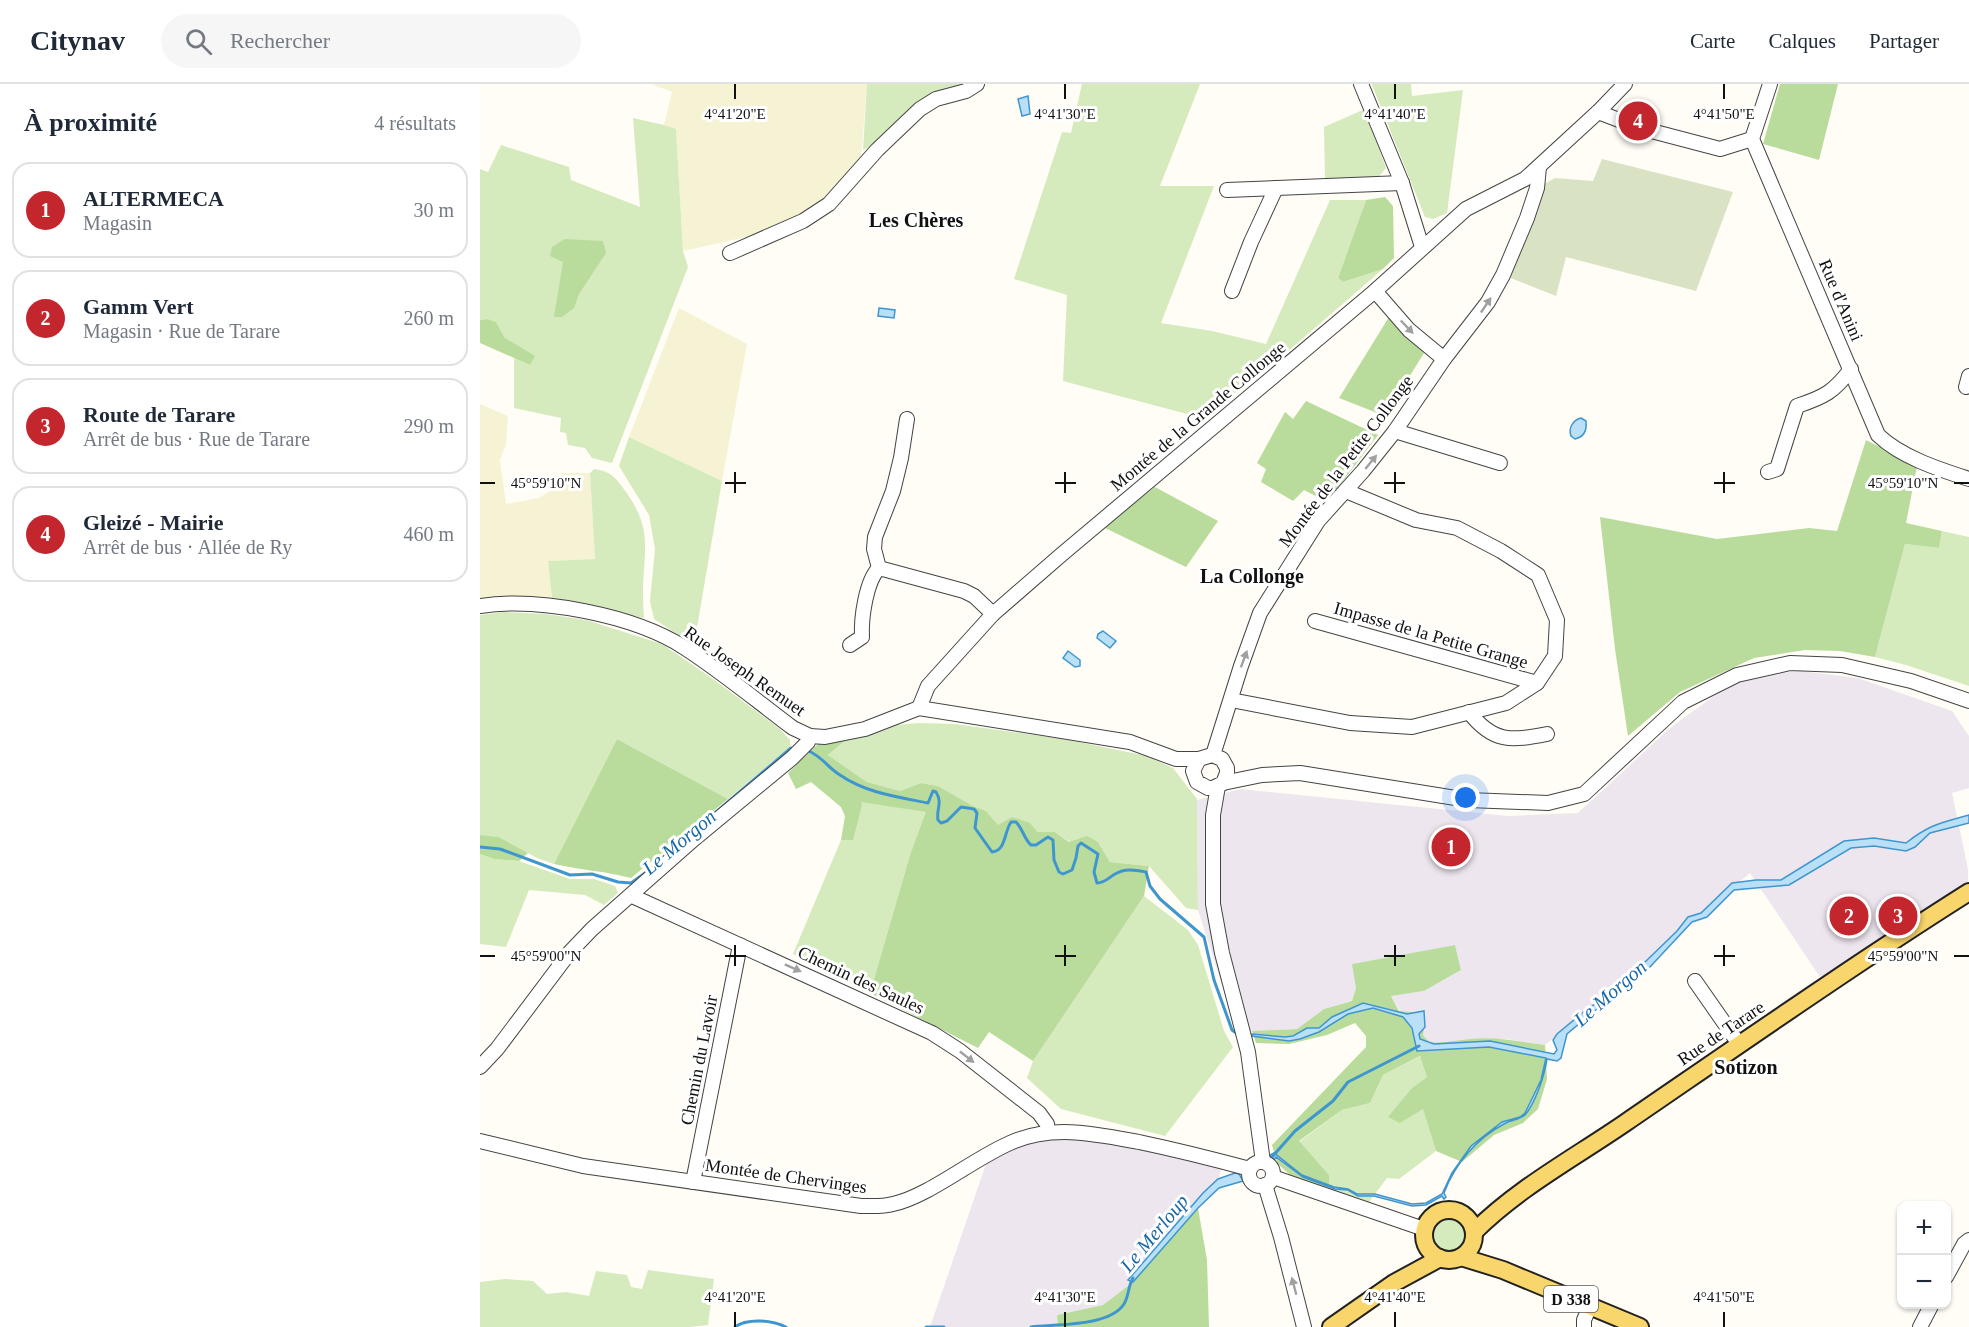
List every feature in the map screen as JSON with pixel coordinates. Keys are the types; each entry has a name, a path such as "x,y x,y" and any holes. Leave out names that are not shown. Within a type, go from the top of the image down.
{"main road":[{"name":"Rue de Tarare","path":"1472,1229 1496,1210 1739,1044 1969,892"},
{"path":"1454,1210 1472,1229 1471,1246 1461,1257 1454,1259 1434,1253 1424,1239 1424,1229 1429,1219 1439,1211 1454,1210"},
{"name":"D 338","path":"1472,1229 1503,1270"},
{"path":"1331,1327 1434,1253"},
{"name":"D 338","path":"1461,1257 1503,1270 1640,1327"}],"street":[{"path":"730,253 803,221 829,204 877,150 920,110 945,95 966,91 977,84"},
{"path":"1361,84 1402,183 1422,247"},
{"name":"Montée de la Grande Collonge","path":"919,708 928,686 993,614 1374,291 1466,209 1525,179 1625,84"},
{"path":"1598,112 1640,128 1720,149 1752,139 1770,84"},
{"name":"Rue d'Anini","path":"1752,139 1878,435 1890,446 1945,471 1969,479"},
{"name":"Montée de la Petite Collonge","path":"1213,755 1260,613 1318,521 1395,431 1444,359 1488,302 1500,281 1537,188 1539,166"},
{"path":"1227,190 1402,183"},
{"path":"1232,291 1276,188"},
{"path":"1374,291 1409,330 1444,359"},
{"path":"1768,472 1777,469 1797,406 1838,387 1851,369"},
{"path":"879,568 874,549 875,537 893,491 902,458 907,419"},
{"path":"1395,431 1500,463"},
{"path":"1231,700 1350,723 1413,727 1506,703 1537,683 1555,656 1557,620 1538,575 1501,551 1457,528 1416,520 1346,491"},
{"path":"879,568 964,591 974,596 993,614"},
{"path":"850,645 862,637 862,620 873,575 879,568"},
{"name":"Rue Joseph Remuet","path":"480,606 533,604 583,610 649,630 683,647 792,728 810,736 825,737 865,729 919,708"},
{"name":"Impasse de la Petite Grange","path":"1315,621 1537,683"},
{"path":"1176,759 1208,788 1263,776 1300,773 1468,800 1548,803 1584,794 1683,702 1737,675 1791,663 1842,665 1911,681 1969,701"},
{"path":"919,708 1130,742 1176,759 1199,759"},
{"path":"1469,712 1480,726 1499,738 1516,740 1547,734"},
{"path":"480,1067 570,952 592,929 694,839 792,758 808,742 810,736"},
{"path":"1213,816 1208,800 1195,778 1194,767 1199,759 1206,755 1213,755 1234,769 1263,776"},
{"path":"1225,763 1227,773 1221,785 1213,816 1212,904 1222,953 1248,1052 1263,1162"},
{"name":"Chemin des Saules","path":"632,896 932,1033 1039,1113 1047,1124 1048,1132"},
{"name":"Chemin du Lavoir","path":"693,1182 740,945"},
{"path":"1695,981 1739,1044"},
{"name":"Montée de Chervinges","path":"480,1142 583,1166 861,1206 893,1204 926,1191 1011,1142 1048,1132 1074,1131 1102,1135 1165,1147 1250,1169"},
{"path":"1304,1327 1269,1181 1271,1166 1263,1162 1253,1164 1249,1175 1253,1182 1260,1186 1269,1181 1424,1229"},
{"path":"1951,1269 1964,1244 1969,1240"},
{"path":"1584,1327 1584,1320 1590,1306"},
{"path":"1920,1327 1930,1309"}],"shaded area":[{"path":"651,84 867,84 861,159 826,202 773,231 683,251 676,130 664,125 672,92"},
{"path":"679,308 747,344 722,481 629,437"},
{"path":"480,404 508,416 506,444 500,460 506,504 539,498 556,487 563,473 590,473 595,559 548,561 552,598 480,598"},
{"path":"1800,671 1858,678 1952,711 1969,736 1969,788 1952,793 1968,869 1968,900 1820,977 1750,873 1545,1045 1506,1039 1471,1039 1442,1044 1429,1042 1423,1035 1425,1024 1400,1011 1391,996 1424,991 1461,970 1455,945 1353,964 1356,988 1352,1001 1324,1009 1297,1029 1237,1032 1198,910 1197,800 1241,789 1508,816 1578,813 1670,728 1725,688 1755,675"},
{"path":"1050,1136 1092,1137 1222,1168 1218,1179 1128,1280 1133,1282 1103,1305 1057,1315 1058,1327 930,1327 987,1161 1015,1146"}],"green space":[{"path":"867,84 964,84 938,93 875,144 863,150"},
{"path":"1082,84 1200,84 1160,186 1214,186 1161,323 1212,331 1266,344 1330,200 1366,200 1338,278 1343,282 1383,269 1279,359 1202,418 1063,381 1067,295 1014,279 1062,132 1071,133"},
{"path":"1373,84 1411,84 1412,96 1463,90 1447,213 1433,219 1425,217"},
{"path":"1780,84 1838,84 1819,160 1763,144"},
{"path":"1365,109 1386,168 1376,180 1325,181 1324,127"},
{"path":"633,118 676,129 683,251 688,267 612,463 592,458 585,448 568,445 566,433 560,432 561,418 514,408 514,358 530,365 505,338 496,322 488,319 480,320 480,169 488,172 501,145 569,167 571,180 640,207"},
{"path":"1602,159 1733,192 1696,291 1566,257 1556,296 1503,275 1537,188 1555,178 1593,181"},
{"path":"1385,197 1393,206 1394,258 1383,269 1343,282 1338,278 1366,200"},
{"path":"565,239 603,241 606,253 579,294 574,308 562,317 554,317 563,262 550,256 552,247"},
{"path":"1389,317 1424,353 1385,416 1339,398"},
{"path":"488,319 496,322 505,338 535,356 530,365 480,343 480,320"},
{"path":"1306,401 1378,435 1327,502 1304,490 1293,501 1261,482 1266,469 1257,463 1285,412 1293,419"},
{"path":"629,437 722,481 694,645 654,619 650,601 655,549 649,515 619,466"},
{"path":"1866,440 1917,466 1906,523 1942,531 1939,548 1905,544 1875,657 1840,651 1805,650 1754,658 1680,692 1628,736 1615,649 1600,517 1717,539 1809,528 1837,531"},
{"path":"594,469 605,471 616,479 634,504 643,527 645,537 644,618 552,598 548,561 595,559 590,473"},
{"path":"1155,487 1218,521 1186,567 1103,527"},
{"path":"1942,531 1969,537 1969,686 1875,657 1905,544 1939,548"},
{"path":"503,612 545,614 586,620 662,644 780,729 790,740 790,747 728,799 617,739 554,864 537,858 499,837 482,836 480,835 480,615"},
{"path":"919,723 955,724 1064,739 1147,756 1173,768 1197,799 1198,910 1186,908 1149,866 1110,862 1098,842 1070,842 1055,832 1038,832 1030,823 998,825 986,811 938,786 921,783 900,791 867,782 828,755 849,737 884,726"},
{"path":"849,737 828,755 867,782 900,791 921,783 938,786 986,811 998,825 1012,817 1030,823 1038,832 1055,832 1069,842 1087,836 1098,842 1110,862 1149,866 1144,896 1033,1061 989,1032 978,1048 870,993 910,855 926,812 861,802 853,840 841,840 845,816 841,807 811,782 796,789 788,773 819,743"},
{"path":"617,739 728,799 631,878 554,864"},
{"path":"860,801 927,812 910,855 870,993 793,954 841,840 853,839"},
{"path":"480,835 499,837 528,853 519,861 494,859 480,854"},
{"path":"480,854 494,859 519,861 570,879 594,879 615,886 618,893 604,905 585,895 529,890 506,947 480,944"},
{"path":"1144,896 1188,930 1198,945 1224,1031 1233,1047 1165,1136 1061,1109 1027,1078 1033,1061"},
{"path":"1455,945 1461,970 1424,991 1391,996 1399,1011 1422,1013 1425,1024 1423,1035 1429,1042 1489,1038 1545,1045 1547,1079 1538,1109 1523,1123 1494,1135 1462,1162 1436,1151 1423,1109 1400,1123 1388,1117 1412,1088 1427,1077 1420,1056 1383,1075 1370,1103 1342,1110 1299,1141 1329,1175 1329,1188 1290,1175 1277,1163 1272,1145 1366,1047 1366,1036 1355,1023 1327,1035 1289,1044 1256,1043 1252,1031 1297,1029 1324,1009 1352,1001 1356,988 1352,964"},
{"path":"1421,1056 1427,1077 1412,1088 1400,1123 1423,1108 1436,1151 1399,1179 1387,1178 1369,1202 1329,1188 1329,1175 1299,1142 1342,1110 1370,1103 1383,1075"},
{"path":"1198,1208 1207,1260 1209,1327 1058,1327 1057,1315 1103,1305 1133,1282"},
{"path":"1449,1217 1462,1222 1467,1235 1462,1248 1449,1253 1436,1248 1431,1235 1436,1222"},
{"path":"648,1270 714,1279 708,1325 689,1327 480,1327 480,1282 505,1279 533,1281 547,1294 566,1292 589,1296 596,1271 627,1275 631,1287 642,1289"}],"water":[{"path":"1028,96 1030,114 1022,116 1018,99"},
{"path":"879,308 895,310 894,318 878,316"},
{"path":"1581,418 1586,421 1585,430 1581,437 1575,439 1570,433 1571,427"},
{"path":"1103,631 1116,641 1110,648 1097,638 1098,634"},
{"path":"1068,651 1080,660 1080,666 1075,667 1063,658"},
{"path":"1969,815 1969,823 1930,833 1915,847 1906,851 1874,846 1851,848 1789,885 1734,890 1707,917 1692,922 1649,968 1618,995 1567,1034 1561,1058 1557,1061 1547,1059 1539,1088 1529,1110 1523,1117 1494,1130 1476,1144 1454,1172 1444,1193 1446,1197 1444,1199 1442,1196 1426,1205 1412,1206 1374,1196 1358,1196 1348,1190 1335,1189 1303,1177 1276,1157 1274,1160 1270,1155 1274,1153 1302,1175 1334,1187 1348,1189 1357,1194 1375,1194 1412,1204 1426,1203 1442,1194 1452,1173 1471,1146 1502,1122 1520,1117 1525,1113 1541,1080 1546,1058 1489,1047 1417,1051 1412,1028 1403,1017 1373,1008 1348,1014 1319,1032 1300,1039 1289,1041 1252,1036 1252,1034 1293,1036 1307,1028 1319,1028 1332,1017 1363,1003 1407,1014 1424,1011 1425,1027 1419,1034 1420,1039 1434,1044 1490,1041 1554,1054 1557,1050 1553,1040 1557,1034 1587,1009 1614,992 1677,931 1688,917 1701,913 1732,883 1781,880 1844,841 1874,838 1906,843 1929,828"},
{"path":"1235,1173 1239,1174 1243,1181 1219,1188 1198,1208 1133,1282 1128,1280 1203,1193 1218,1179"}],"waterway":[{"name":"Le Morgon","path":"708,819 791,748"},
{"name":"Le Morgon","path":"807,750 840,775 871,790 928,803 933,791 936,792 939,799 938,820 941,823 947,821 961,807 974,809 977,813 975,828 992,852 997,851 1002,845 1011,822 1016,822 1031,845 1036,845 1048,837 1053,840 1054,860 1059,872 1063,874 1072,870 1078,846 1081,843 1098,854 1094,872 1097,883 1123,871 1146,872 1150,886 1160,899 1204,937 1214,980 1232,1030 1240,1036"},
{"name":"Le Morgon","path":"480,847 500,849 570,875 592,874 618,882 631,883 648,871"},
{"name":"Le Merloup","path":"1272,1157 1295,1131 1333,1101 1348,1082 1419,1046"},
{"name":"Le Merloup","path":"1031,1327 1081,1323 1107,1317 1124,1304 1133,1278"},
{"name":"Le Merloup","path":"735,1327 746,1322 760,1321 786,1327"},
{"name":"Le Merloup","path":"926,1327 944,1327"}],"place":[{"name":"Gleizé - Mairie","path":"1638,121"},
{"name":"ALTERMECA","path":"1451,847"},
{"name":"Gamm Vert","path":"1849,916"},
{"name":"Route de Tarare","path":"1898,916"}],"district":[{"name":"Les Chères","path":"916,220"},
{"name":"La Collonge","path":"1252,576"},
{"name":"Sotizon","path":"1746,1067"}]}
